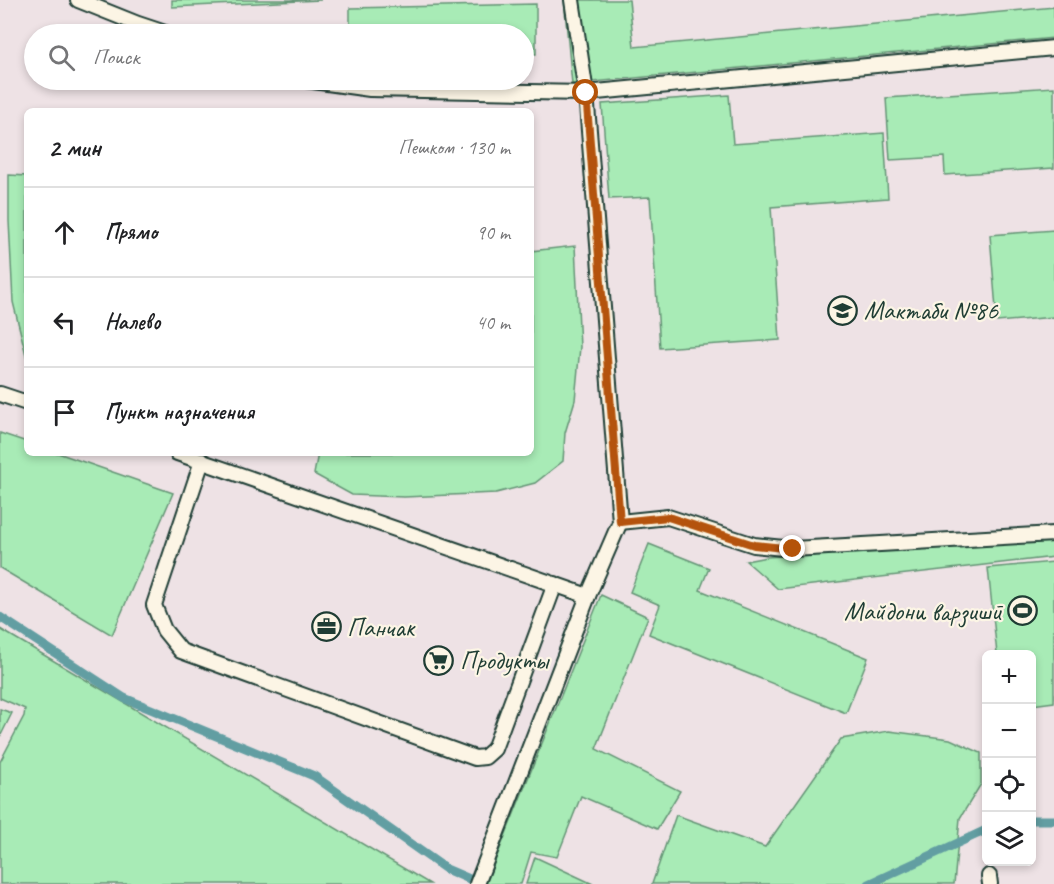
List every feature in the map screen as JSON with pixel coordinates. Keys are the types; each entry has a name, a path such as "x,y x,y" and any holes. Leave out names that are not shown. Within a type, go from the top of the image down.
{"lane":[{"path":"78,0 138,24"},
{"path":"479,878 588,596 620,522 586,93 572,0"},
{"path":"424,90 586,93 1054,48"},
{"path":"0,394 24,402"},
{"path":"186,456 588,596"},
{"path":"202,461 154,605 164,630 181,651 475,758 485,757 494,749 555,584"},
{"path":"620,522 668,517 754,545 793,549 1054,534"}],"green space":[{"path":"172,0 321,0 172,7"},
{"path":"564,0 629,0 634,47 1054,7 1054,38 572,84"},
{"path":"536,4 536,54 534,54 534,24 350,24 350,8"},
{"path":"1054,87 1054,168 945,175 944,157 890,160 886,98"},
{"path":"729,95 733,144 884,133 888,198 771,207 780,340 660,348 650,197 609,199 602,104"},
{"path":"9,175 24,176 24,347 13,302"},
{"path":"1054,230 1054,317 997,322 990,235"},
{"path":"575,246 580,347 575,400 565,433 563,461 535,483 496,493 404,497 352,495 314,474 317,456 534,456 534,251"},
{"path":"0,433 24,441 24,456 67,456 173,493 112,635 0,568"},
{"path":"1054,539 1054,557 778,589 746,561 767,557"},
{"path":"649,544 709,568 700,590 868,658 846,713 649,634 660,605 630,592"},
{"name":"Майдони варзишӣ","path":"1054,562 1054,702 1036,704 1036,650 997,650 988,568"},
{"path":"601,595 648,617 596,749 680,791 657,829 581,796 557,857 531,852 521,884 486,884"},
{"path":"0,629 430,884 0,884 0,762 24,716 25,709 0,698"},
{"path":"0,709 12,713 0,737"},
{"path":"889,731 950,739 981,753 981,784 960,818 954,884 652,884 676,815 765,847 841,739"},
{"path":"535,857 593,884 526,884"}],"waterway":[{"path":"0,617 124,698 314,776 446,869 481,884"},
{"path":"1036,820 1054,820"},
{"path":"869,884 982,832"}],"place":[{"name":"Мактаби №86","path":"843,310"},
{"name":"Майдони варзишӣ","path":"1023,611"},
{"name":"Панчак","path":"326,627"},
{"name":"Продукты","path":"439,660"}],"route":[{"path":"586,93 620,522 668,517 754,545 793,549"}]}
